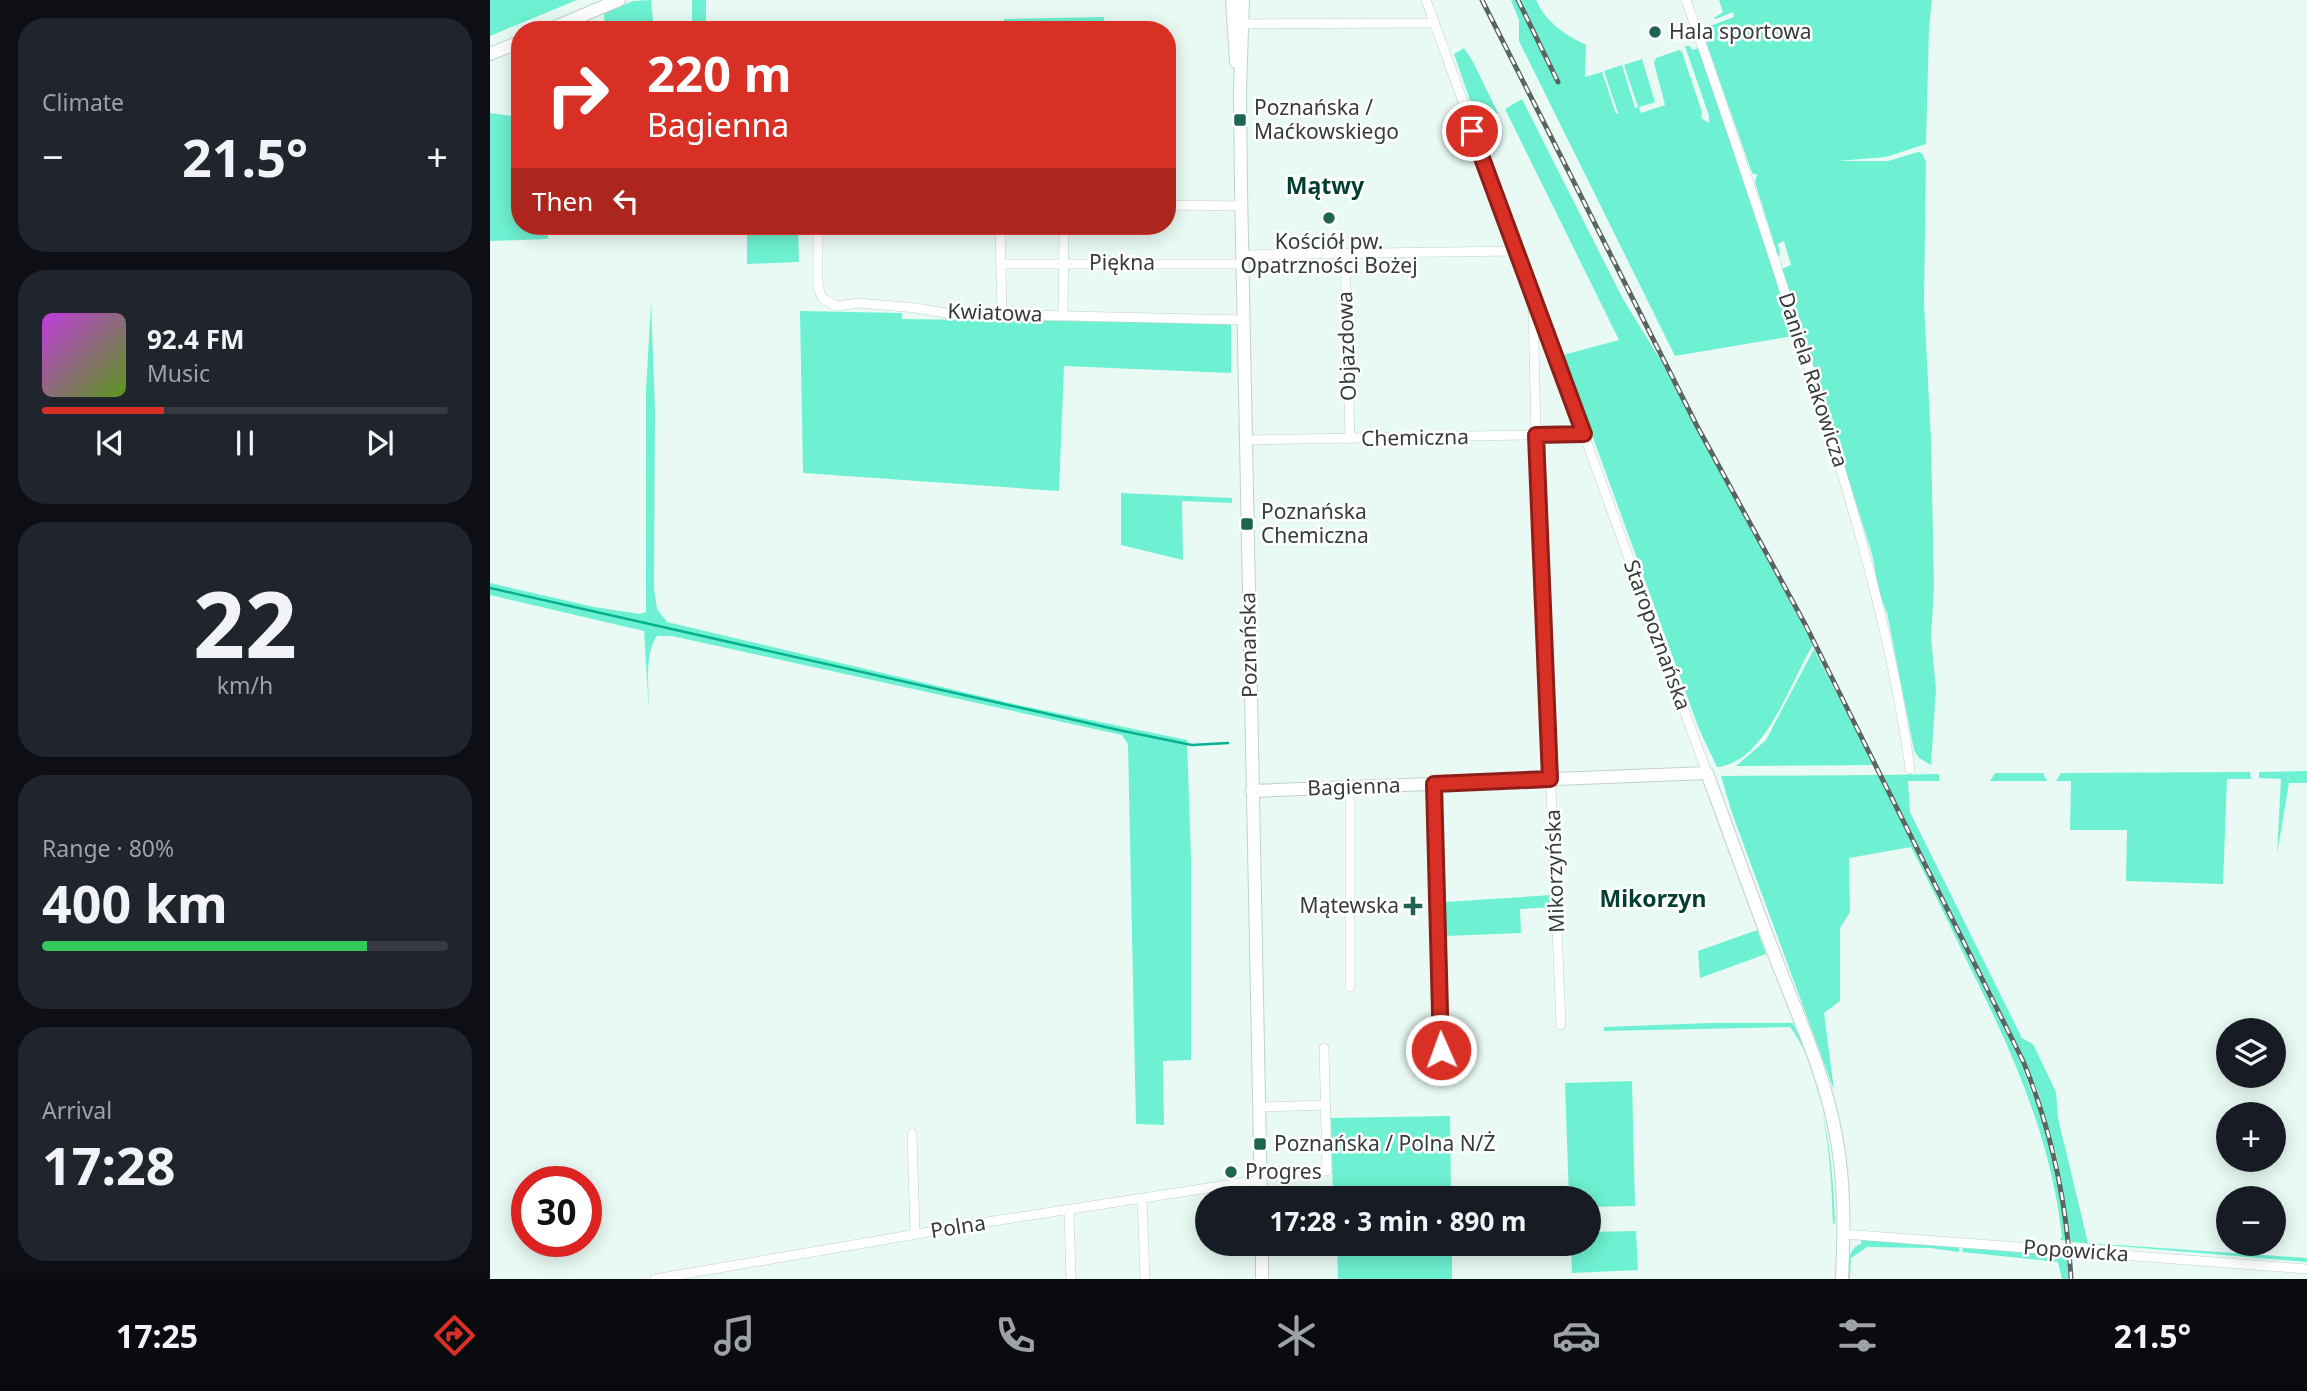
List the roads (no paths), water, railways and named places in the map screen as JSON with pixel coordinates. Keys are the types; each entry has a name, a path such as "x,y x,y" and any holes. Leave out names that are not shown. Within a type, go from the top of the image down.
{"main road":[{"path":"569,21 618,0"},
{"name":"Poznańska","path":"1231,0 1238,24"},
{"name":"Poznańska","path":"1243,0 1238,24 1260,1186"},
{"path":"490,54 511,46"},
{"name":"Bagienna","path":"1252,791 1707,773"},
{"name":"Staropoznańska","path":"1707,773 1824,1084 1841,1168 1844,1234 1842,1279"},
{"path":"1262,1256 1262,1279"}],"street":[{"name":"Staropoznańska","path":"1426,0 1515,251 1707,773"},
{"name":"Daniela Rakowicza","path":"1686,0 1746,169 1855,513 1878,604 1910,769"},
{"path":"1238,24 1434,23"},
{"path":"1176,205 1241,206"},
{"name":"Kwiatowa","path":"818,235 818,287 822,298 836,306 859,303 944,313 1243,320"},
{"path":"1000,235 1002,313"},
{"path":"1063,235 1063,316"},
{"path":"1242,259 1345,253 1515,251"},
{"name":"Objazdowa","path":"1345,253 1350,439"},
{"name":"Piękna","path":"1001,264 1242,259"},
{"name":"Mikorzyńska","path":"1533,297 1536,435 1561,1025"},
{"path":"1533,335 1546,332"},
{"name":"Chemiczna","path":"1245,440 1584,434"},
{"path":"1434,784 1441,1077"},
{"path":"1350,787 1350,987"},
{"path":"1259,1107 1326,1105 1324,1048"},
{"name":"Polna","path":"655,1279 688,1276 915,1234 1142,1198 1260,1176 1327,1171 1326,1105"},
{"path":"912,1135 915,1234"},
{"path":"1142,1198 1145,1279"},
{"path":"1069,1210 1071,1279"},
{"name":"Popowicka","path":"1844,1234 2307,1269"}],"waterway":[{"path":"490,588 1123,731 1192,745 1228,743"}],"railway":[{"path":"1482,0 1697,426 1806,626 2023,1061 2050,1141 2062,1195 2071,1279"},
{"path":"1518,0 1558,82"}],"place":[{"name":"Hala sportowa","path":"1655,32"},
{"name":"Poznańska / Maćkowskiego","path":"1240,120"},
{"name":"Kościół pw. Opatrzności Bożej","path":"1329,218"},
{"name":"Poznańska Chemiczna","path":"1247,524"},
{"name":"Mątewska","path":"1413,906"},
{"name":"Poznańska / Polna N/Ż","path":"1260,1144"},
{"name":"Progres","path":"1231,1172"}],"district":[{"name":"Mątwy","path":"1325,186"},
{"name":"Mikorzyn","path":"1653,899"}]}
